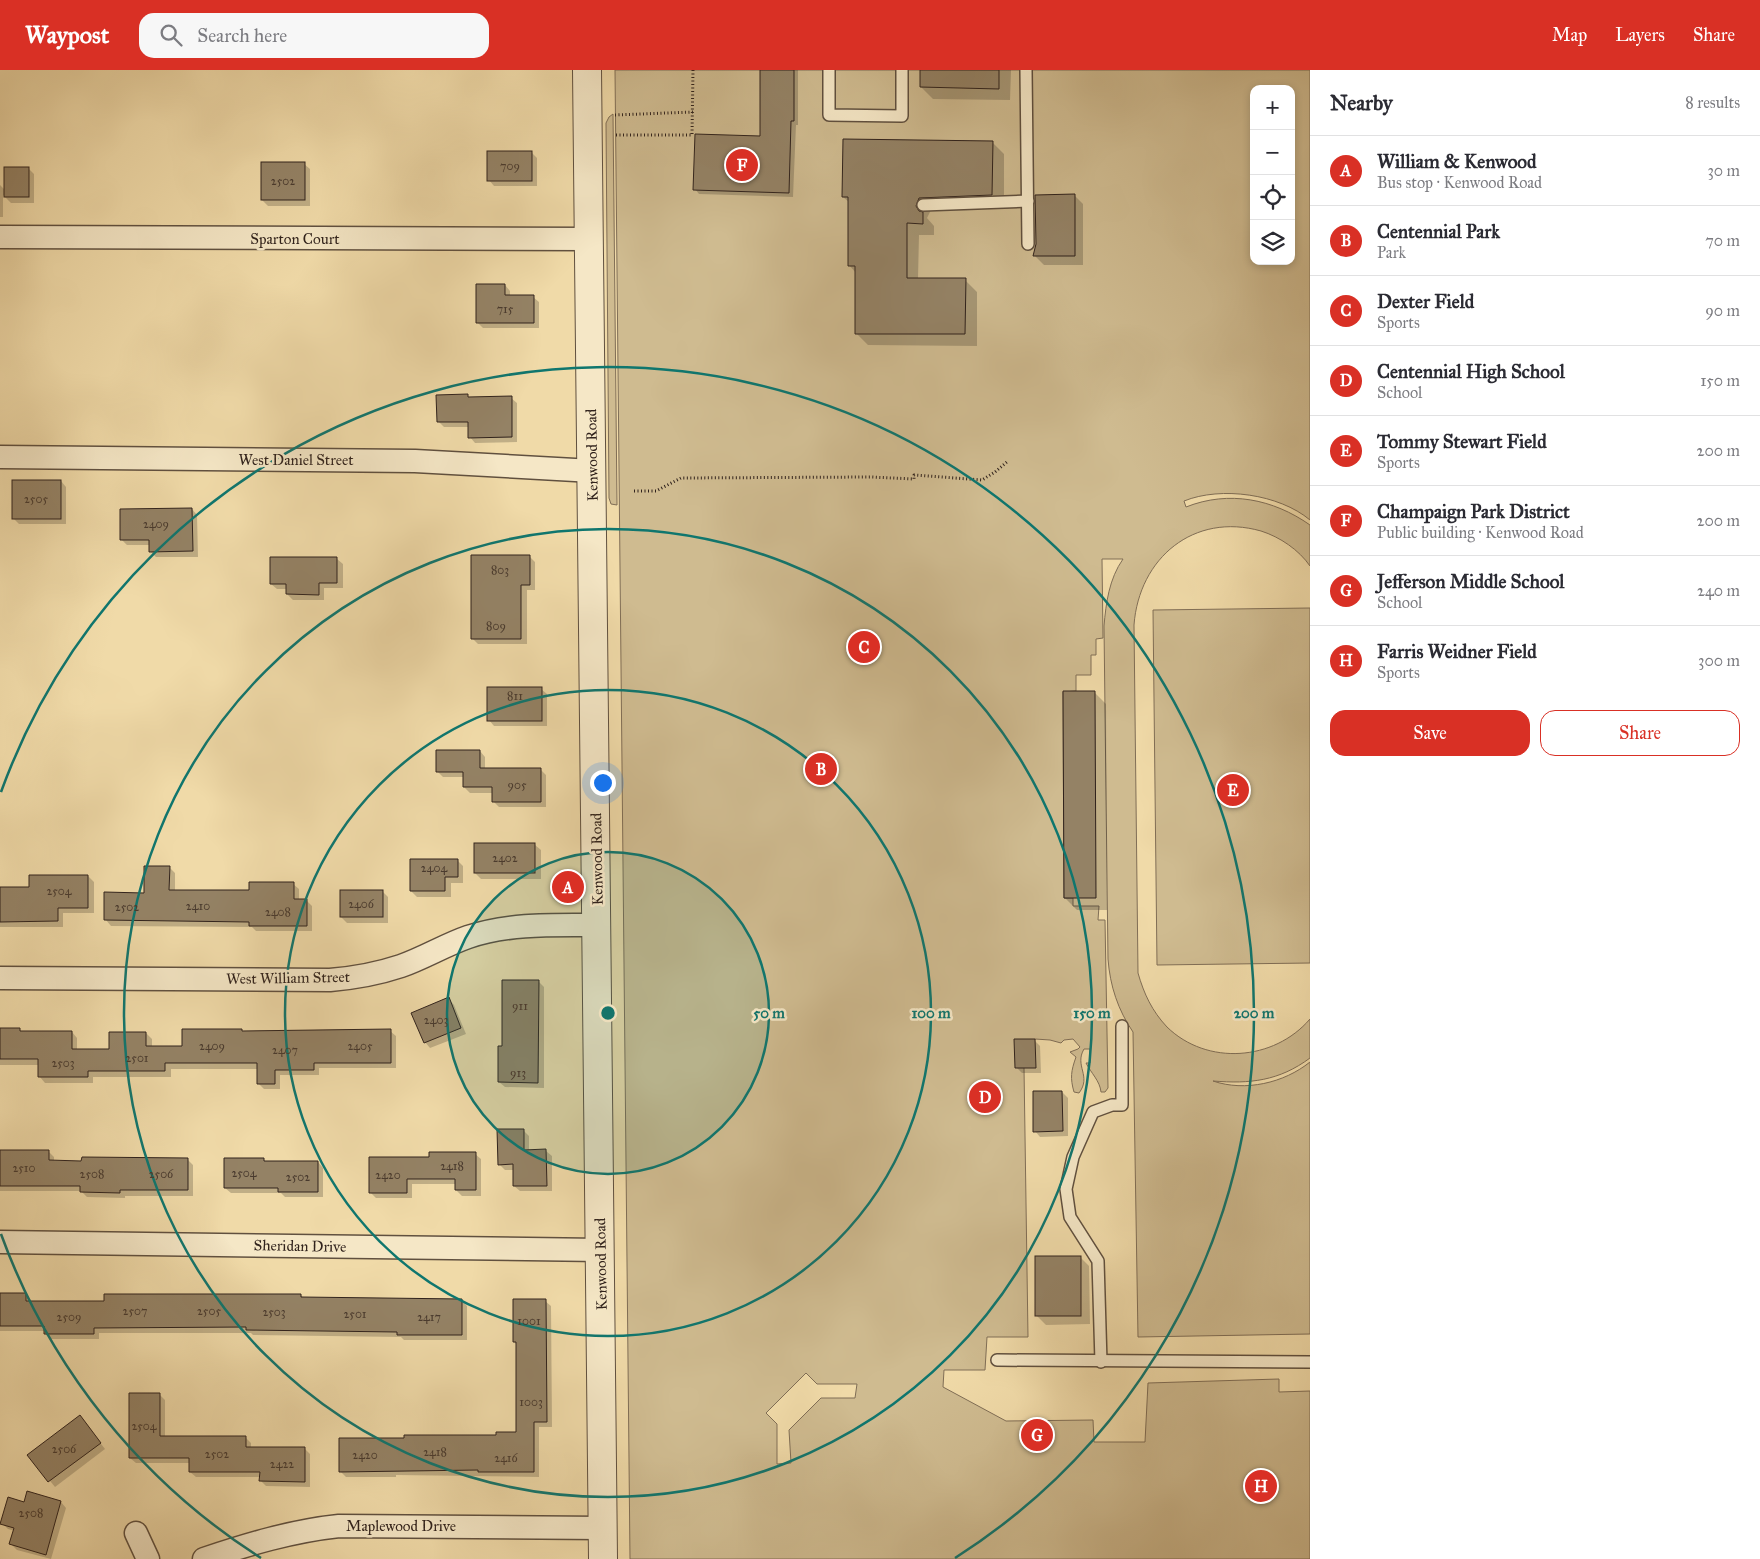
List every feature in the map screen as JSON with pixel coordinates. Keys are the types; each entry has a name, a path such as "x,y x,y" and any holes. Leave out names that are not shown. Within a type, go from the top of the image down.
{"street":[{"name":"Kenwood Road","path":"587,70 593,471 603,1559"},
{"name":"Sparton Court","path":"0,237 589,239"},
{"name":"West Daniel Street","path":"0,458 415,461 593,471"},
{"name":"West William Street","path":"0,978 330,980 362,977 394,968 468,937 498,930 534,925 597,925"},
{"name":"Sheridan Drive","path":"0,1242 601,1250"},
{"name":"Maplewood Drive","path":"204,1559 255,1542 312,1529 339,1526 602,1528"},
{"path":"136,1533 148,1559"}],"lane":[{"path":"829,70 829,115 902,116 902,70"},
{"path":"1026,70 1028,244"},
{"path":"923,205 1028,201"},
{"path":"1101,1362 1098,1261 1070,1217 1066,1189 1073,1157 1093,1112 1112,1105 1122,1105 1122,1026"},
{"path":"997,1360 1310,1362"}],"path":[{"path":"616,135 692,135 693,70"},
{"path":"616,115 693,112"},
{"path":"634,492 656,491 681,478 871,477 914,479 914,475 982,480 1008,461"}],"shaded area":[{"path":"615,70 1310,70 1310,520 1282,504 1249,495 1215,494 1199,496 1184,501 1186,507 1218,499 1250,500 1266,503 1296,516 1310,525 1310,566 1288,545 1261,531 1237,527 1214,528 1193,535 1174,546 1159,561 1147,579 1138,601 1134,625 1138,973 1149,1002 1167,1027 1183,1040 1201,1048 1220,1053 1240,1053 1259,1050 1278,1043 1295,1033 1310,1019 1310,1058 1298,1066 1287,1072 1264,1079 1239,1082 1213,1081 1238,1086 1264,1084 1288,1075 1310,1062 1310,1334 1138,1337 1133,1032 1123,1015 1116,997 1108,959 1104,626 1111,583 1123,559 1102,559 1103,638 1096,639 1096,655 1091,655 1091,675 1076,675 1076,691 1063,692 1064,898 1073,898 1073,906 1099,906 1098,920 1105,920 1108,1088 1105,1092 1101,1092 1097,1081 1086,1063 1090,1063 1090,1049 1084,1049 1081,1055 1084,1081 1079,1093 1074,1092 1072,1078 1076,1057 1070,1052 1080,1047 1073,1039 1064,1040 1061,1043 1035,1039 1024,1068 1028,1337 987,1337 985,1370 944,1370 943,1387 1006,1421 1093,1420 1094,1442 1145,1442 1148,1383 1279,1379 1279,1392 1310,1391 1310,1559 630,1559","holes":["806,1373 817,1384 857,1384 855,1398 821,1398 789,1430 791,1463 777,1464 777,1424 766,1413"]},
{"path":"613,114 617,505 611,504 609,498 606,123"},
{"path":"1310,608 1310,963 1157,965 1153,610"}],"building":[{"path":"760,70 794,70 794,121 791,121 789,193 693,190 695,134 760,136"},
{"path":"920,70 999,70 999,89 920,87"},
{"path":"843,139 993,141 992,195 919,198 916,206 919,211 923,212 923,224 907,223 907,278 966,278 965,334 855,334 855,266 848,266 848,197 842,197"},
{"path":"487,151 532,151 532,181 487,181"},
{"path":"261,162 305,162 305,200 261,200"},
{"path":"4,167 29,167 29,197 4,197"},
{"path":"1075,194 1075,256 1033,256 1036,244 1035,195"},
{"path":"476,284 505,284 505,295 534,295 534,323 476,323"},
{"path":"468,394 468,397 512,396 512,437 468,438 468,422 437,422 436,395"},
{"path":"12,480 61,480 61,519 12,519"},
{"path":"192,508 193,551 149,552 149,540 120,540 120,509"},
{"path":"471,555 530,555 530,585 521,585 521,639 471,639"},
{"path":"270,557 337,557 337,583 319,583 319,595 286,594 286,584 270,584"},
{"path":"487,687 542,687 542,721 487,721"},
{"path":"1063,691 1095,691 1096,898 1064,898"},
{"path":"436,750 480,750 480,768 541,768 541,802 492,802 492,787 463,787 463,772 436,772"},
{"path":"474,843 535,843 535,873 474,873"},
{"path":"410,859 458,859 458,877 445,877 445,891 410,891"},
{"path":"144,866 170,866 169,890 249,890 249,882 294,882 294,899 307,899 307,926 249,926 249,922 104,920 104,892 144,893"},
{"path":"29,875 88,875 88,908 58,908 58,921 0,922 0,887 29,887"},
{"path":"340,890 383,890 383,917 340,917"},
{"path":"502,980 539,980 538,1083 498,1082 498,1046 502,1046"},
{"path":"449,997 461,1028 424,1043 411,1013"},
{"path":"0,1028 20,1028 20,1031 72,1031 72,1049 109,1049 109,1032 146,1032 146,1046 182,1046 182,1029 242,1029 242,1031 391,1029 391,1063 314,1063 314,1070 275,1070 275,1084 257,1084 257,1063 165,1063 165,1071 88,1071 88,1077 38,1077 38,1059 0,1059"},
{"path":"1014,1039 1035,1039 1036,1068 1015,1068"},
{"path":"1033,1091 1062,1091 1063,1131 1033,1132"},
{"path":"497,1129 524,1129 524,1150 546,1149 547,1186 513,1186 513,1164 498,1165"},
{"path":"0,1150 49,1150 49,1160 81,1161 82,1157 188,1158 188,1190 120,1190 120,1193 80,1192 80,1186 0,1186"},
{"path":"429,1152 476,1152 476,1190 455,1190 455,1179 407,1179 407,1193 369,1193 369,1157 429,1157"},
{"path":"224,1158 264,1158 264,1161 318,1161 318,1192 278,1192 278,1188 224,1188"},
{"path":"1035,1256 1081,1256 1081,1316 1035,1316"},
{"path":"0,1293 26,1293 26,1301 104,1301 104,1294 301,1294 301,1297 462,1299 462,1335 397,1335 397,1332 246,1330 246,1327 94,1328 94,1334 44,1334 44,1326 0,1326"},
{"path":"513,1299 546,1299 547,1422 534,1422 534,1472 478,1472 478,1470 339,1472 339,1438 404,1438 404,1435 496,1435 496,1432 516,1432 516,1342 513,1342"},
{"path":"129,1393 160,1393 160,1436 246,1436 246,1447 305,1447 305,1482 259,1481 260,1472 189,1472 189,1458 129,1458"},
{"path":"80,1415 101,1443 48,1482 27,1455"},
{"path":"27,1491 61,1501 46,1555 9,1544 14,1528 0,1524 8,1497 24,1502"}],"place":[{"name":"Champaign Park District","path":"742,165"},
{"name":"Dexter Field","path":"864,647"},
{"name":"Centennial Park","path":"821,769"},
{"name":"Tommy Stewart Field","path":"1233,790"},
{"name":"William & Kenwood","path":"568,887"},
{"name":"Centennial High School","path":"985,1097"},
{"name":"Jefferson Middle School","path":"1037,1435"},
{"name":"Farris Weidner Field","path":"1261,1486"}]}
